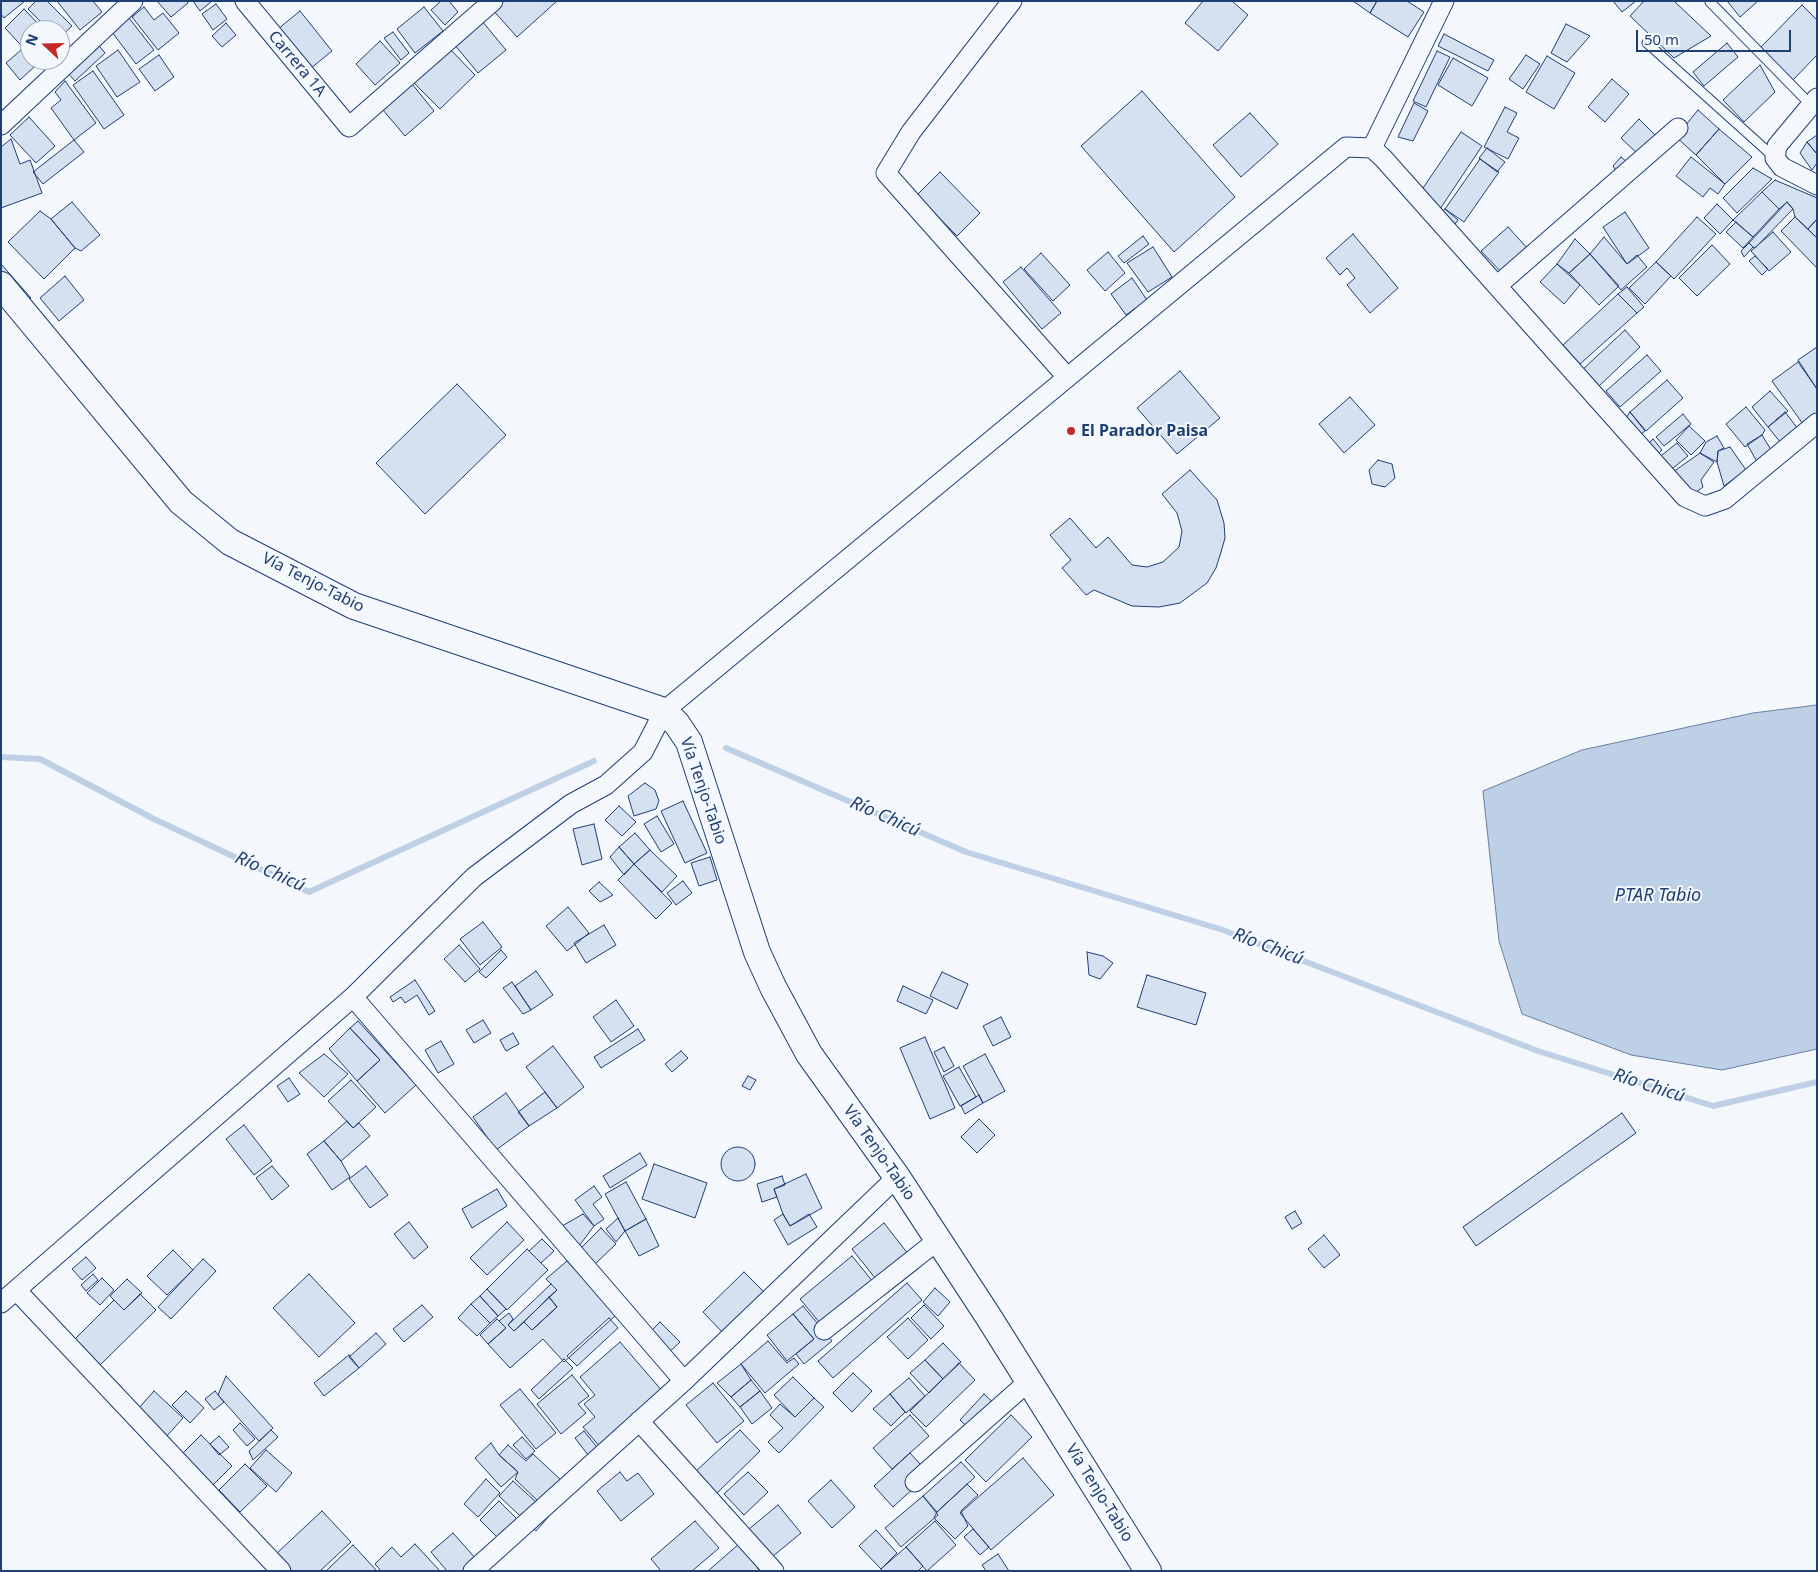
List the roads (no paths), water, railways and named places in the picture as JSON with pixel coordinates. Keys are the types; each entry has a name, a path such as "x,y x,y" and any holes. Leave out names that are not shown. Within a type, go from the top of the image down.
{"main road":[{"name":"Vía Tenjo-Tabio","path":"1,285 181,502 230,542 354,606 664,711 677,724 689,742 745,920 773,987 809,1054 897,1177 1029,1381 1148,1571"}],"street":[{"path":"1,125 132,1"},
{"name":"Carrera 1A","path":"245,1 350,127 493,1"},
{"path":"1012,1 911,132 886,174 1067,377"},
{"path":"1372,148 1444,1"},
{"path":"1813,101 1777,146 1775,158 1782,167 1817,185"},
{"path":"1498,284 1678,128"},
{"path":"1,1303 353,997 474,877 571,804 606,785 643,752 664,711 1346,147 1372,148 1383,158 1498,284 1685,497 1705,506 1725,499 1817,423"},
{"path":"353,997 684,1381"},
{"path":"473,1571 684,1381 897,1177"},
{"path":"824,1330 938,1240"},
{"path":"17,1291 281,1571"},
{"path":"915,1482 1029,1381"},
{"path":"639,1421 774,1571"}],"lane":[{"path":"1710,2 1813,101"},
{"path":"1647,43 1775,158"}],"water":[{"name":"PTAR Tabio","path":"1817,705 1817,1049 1722,1070 1631,1055 1522,1014 1499,941 1483,791 1582,750 1753,713"}],"waterway":[{"name":"Río Chicú","path":"726,748 966,852 1223,930 1538,1051 1713,1106 1817,1082"},
{"name":"Río Chicú","path":"1,757 40,759 154,819 309,892 594,761"}],"place":[{"name":"El Parador Paisa","path":"1071,431"}]}
